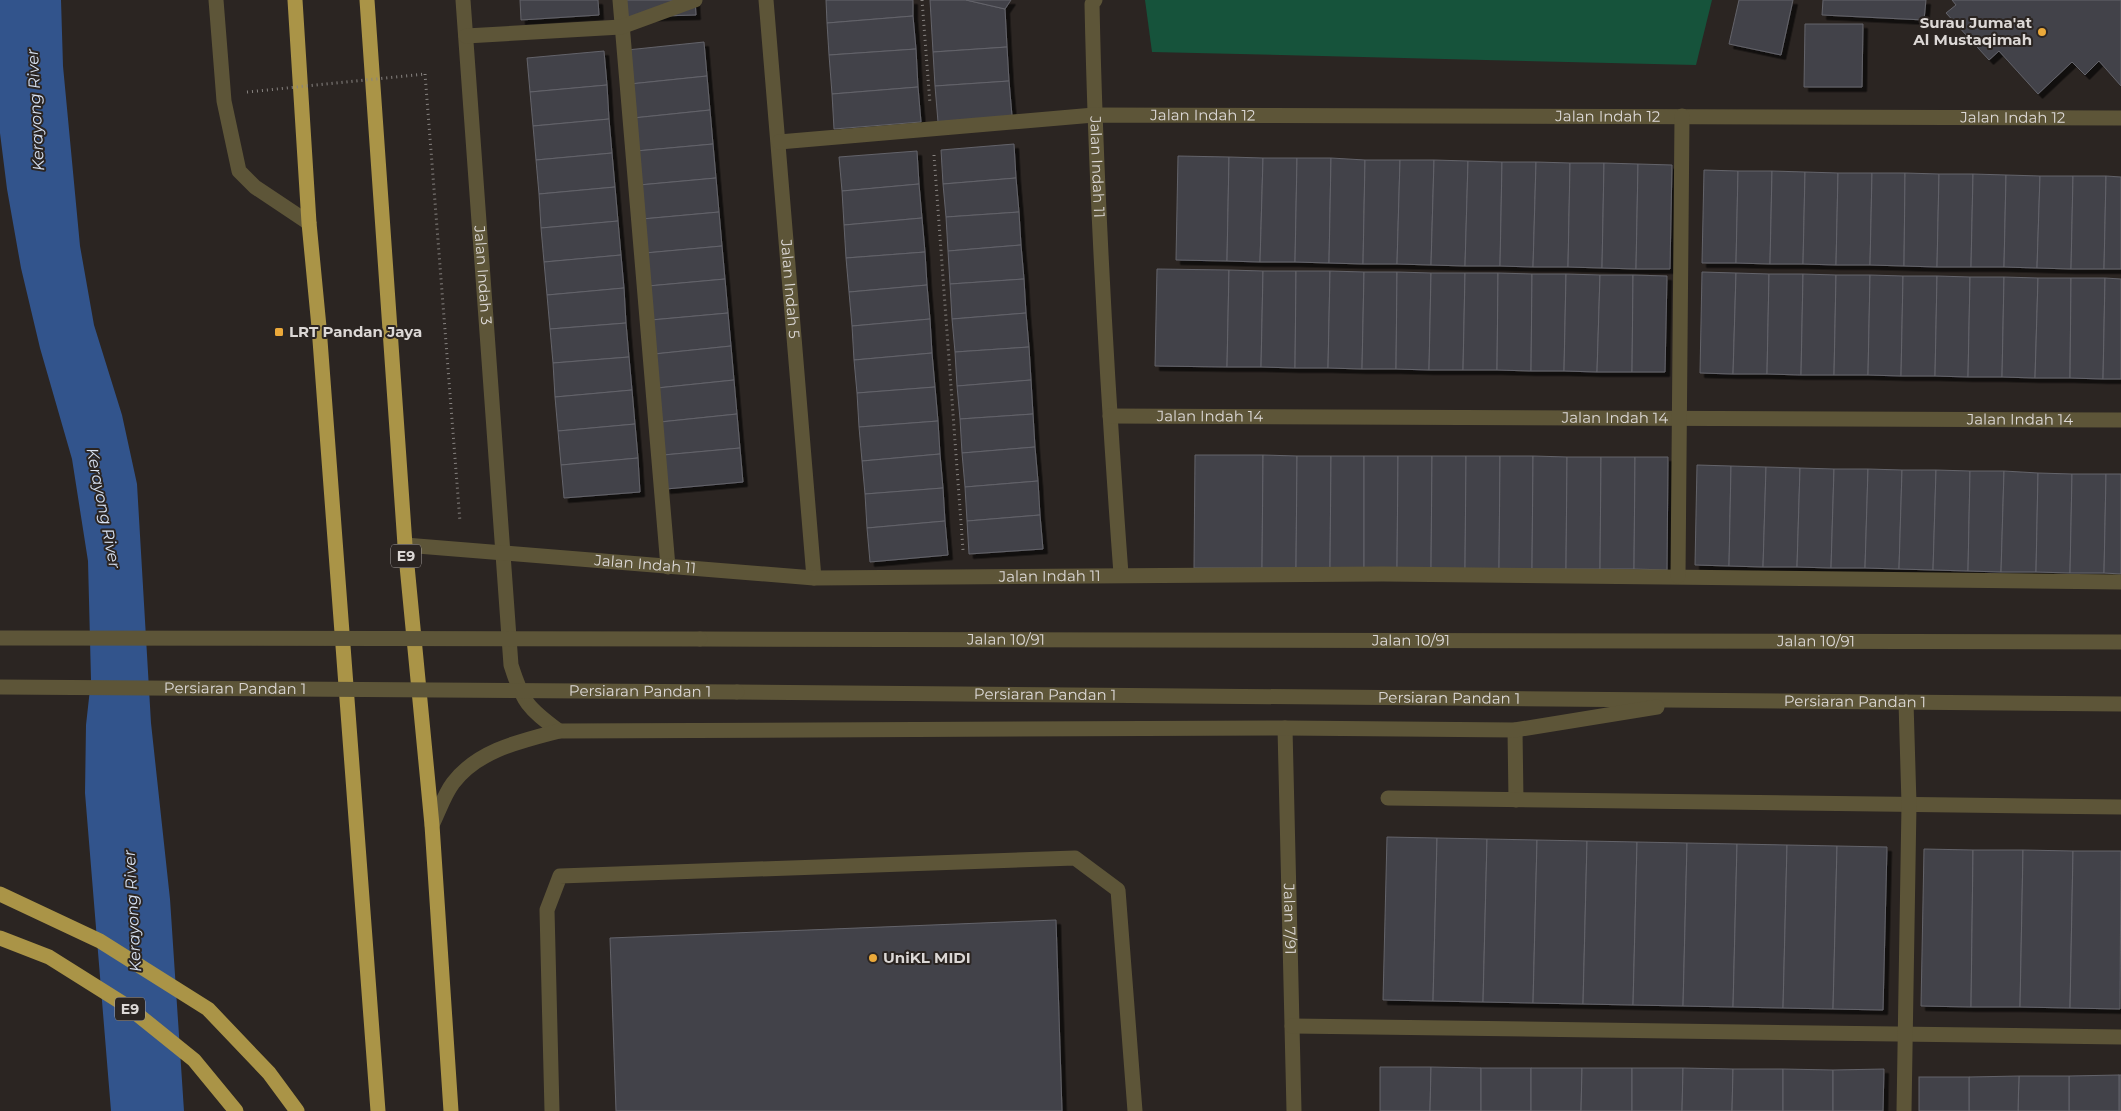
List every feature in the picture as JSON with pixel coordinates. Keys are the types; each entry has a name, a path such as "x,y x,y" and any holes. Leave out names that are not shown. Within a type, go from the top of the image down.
{"highway":[{"path":"295,0 309,223 319,327 378,1111"},
{"name":"E9","path":"367,0 405,545 432,824 450,1111"},
{"path":"0,894 100,941 208,1009 269,1073 297,1111"},
{"name":"E9","path":"0,938 50,957 127,1006 194,1060 236,1111"}],"street":[{"path":"216,0 224,101 239,171 254,187 309,223"},
{"name":"Jalan Indah 3","path":"463,0 511,665 518,688 530,710 559,731"},
{"path":"620,0 668,567"},
{"path":"466,36 621,27 695,0"},
{"name":"Jalan Indah 5","path":"766,0 814,578"},
{"name":"Jalan Indah 11","path":"405,545 814,578 964,578 1121,574 1110,416 1094,115 1092,4 1095,0"},
{"name":"Jalan Indah 12","path":"779,142 1094,115 2121,118"},
{"path":"1678,576 1682,116"},
{"name":"Jalan Indah 14","path":"1110,416 2121,420"},
{"path":"1121,574 1678,576 2121,582"},
{"name":"Jalan 10/91","path":"0,638 2121,642"},
{"name":"Persiaran Pandan 1","path":"0,686 2121,704"},
{"path":"432,824 452,784 479,759 519,741 559,731 1285,728 1515,730 1698,700"},
{"path":"1904,1111 1909,804 1906,702"},
{"name":"Jalan 7/91","path":"1285,728 1294,1111"},
{"path":"1515,730 1516,800"},
{"path":"1388,798 2121,806"},
{"path":"552,1111 548,910 560,876 1075,858 1118,890 1135,1111"},
{"path":"1292,1026 2121,1037"}],"path":[{"path":"922,0 964,578"},
{"path":"247,92 425,74 462,549"}],"green space":[{"path":"1145,0 1712,0 1696,65 1152,52"}],"water":[{"name":"Kerayong River","path":"0,0 61,0 63,66 80,246 94,325 122,415 137,484 151,723 170,899 184,1111 111,1111 85,793 86,725 91,680 88,561 72,459 40,348 21,268 7,189 0,133"}],"building":[{"path":"520,0 598,0 599,15 521,20"},
{"path":"624,0 695,0 696,15 625,17"},
{"path":"826,0 913,0 913,16 827,23"},
{"path":"930,0 966,0 1005,9 1007,47 933,52"},
{"path":"966,0 1011,0 1005,9"},
{"path":"1739,0 1793,0 1781,55 1729,44"},
{"path":"1823,0 1926,0 1924,20 1822,15"},
{"name":"Surau Juma'at Al Mustaqimah","path":"1952,0 2121,0 2121,86 2099,61 2085,75 2072,62 2038,94 1999,51 1989,60 1946,13 1956,5"},
{"path":"913,16 916,49 829,55 827,23"},
{"path":"1805,24 1863,24 1862,87 1804,87"},
{"path":"704,42 707,76 630,84 627,50"},
{"path":"1007,47 1009,81 935,86 933,52"},
{"path":"916,49 918,87 832,94 829,55"},
{"path":"604,51 607,85 530,92 527,58"},
{"path":"707,76 710,110 633,118 630,84"},
{"path":"1009,81 1012,116 938,122 935,86"},
{"path":"607,85 609,119 533,126 530,92"},
{"path":"918,87 921,122 834,129 832,94"},
{"path":"710,110 713,144 636,151 633,118"},
{"path":"609,119 612,153 536,160 533,126"},
{"path":"713,144 716,178 639,185 636,151"},
{"path":"1014,144 1016,178 943,184 941,150"},
{"path":"917,151 919,184 842,191 839,157"},
{"path":"612,153 615,187 539,194 536,160"},
{"path":"1178,156 1229,157 1227,261 1176,260"},
{"path":"1229,157 1263,158 1260,262 1227,261"},
{"path":"1263,158 1297,158 1295,262 1260,262"},
{"path":"1297,158 1331,158 1329,263 1295,262"},
{"path":"1331,158 1365,160 1363,264 1329,263"},
{"path":"1365,160 1400,160 1397,264 1363,264"},
{"path":"1400,160 1434,160 1431,265 1397,264"},
{"path":"1434,160 1468,161 1465,266 1431,265"},
{"path":"1468,161 1502,162 1500,266 1465,266"},
{"path":"1502,162 1536,162 1533,267 1500,266"},
{"path":"1536,162 1570,163 1568,267 1533,267"},
{"path":"1570,163 1604,163 1602,268 1568,267"},
{"path":"1604,163 1638,164 1636,269 1602,268"},
{"path":"1638,164 1672,165 1670,269 1636,269"},
{"path":"1704,170 1738,171 1736,263 1702,263"},
{"path":"1738,171 1772,171 1770,264 1736,263"},
{"path":"1772,171 1805,172 1803,264 1770,264"},
{"path":"1805,172 1838,173 1836,265 1803,264"},
{"path":"1838,173 1872,173 1870,265 1836,265"},
{"path":"1872,173 1905,173 1904,266 1870,265"},
{"path":"1905,173 1939,174 1937,267 1904,266"},
{"path":"1939,174 1973,174 1971,267 1937,267"},
{"path":"1973,174 2006,175 2004,267 1971,267"},
{"path":"2006,175 2040,176 2037,268 2004,267"},
{"path":"2040,176 2073,176 2071,269 2037,268"},
{"path":"2073,176 2106,176 2104,269 2071,269"},
{"path":"2106,176 2121,177 2121,269 2104,269"},
{"path":"716,178 719,212 642,219 639,185"},
{"path":"1016,178 1019,212 946,217 943,184"},
{"path":"919,184 922,218 844,225 842,191"},
{"path":"615,187 618,221 541,228 539,194"},
{"path":"719,212 722,246 645,253 642,219"},
{"path":"1019,212 1021,245 948,251 946,217"},
{"path":"922,218 925,252 846,258 844,225"},
{"path":"618,221 621,255 544,262 541,228"},
{"path":"1021,245 1024,279 950,284 948,251"},
{"path":"722,246 725,279 648,286 645,253"},
{"path":"925,252 927,285 849,292 846,258"},
{"path":"621,255 624,288 547,295 544,262"},
{"path":"1157,269 1229,270 1227,367 1155,366"},
{"path":"1229,270 1263,271 1261,367 1227,367"},
{"path":"1263,271 1296,271 1295,368 1261,367"},
{"path":"1296,271 1330,271 1328,368 1295,368"},
{"path":"1330,271 1364,272 1362,369 1328,368"},
{"path":"1364,272 1397,272 1396,369 1362,369"},
{"path":"1397,272 1431,273 1429,370 1396,369"},
{"path":"1702,272 1736,273 1733,374 1700,373"},
{"path":"1431,273 1465,273 1463,370 1429,370"},
{"path":"1465,273 1498,273 1497,370 1463,370"},
{"path":"1498,273 1532,274 1531,371 1497,370"},
{"path":"1736,273 1769,274 1767,374 1733,374"},
{"path":"1532,274 1566,274 1564,371 1531,371"},
{"path":"1566,274 1600,275 1597,372 1564,371"},
{"path":"1769,274 1803,274 1801,375 1767,374"},
{"path":"1803,274 1836,275 1834,375 1801,375"},
{"path":"1600,275 1633,275 1632,372 1597,372"},
{"path":"1633,275 1667,276 1665,372 1632,372"},
{"path":"1836,275 1870,275 1868,375 1834,375"},
{"path":"1870,275 1903,276 1901,376 1868,375"},
{"path":"1903,276 1937,276 1935,376 1901,376"},
{"path":"1937,276 1970,277 1968,377 1935,376"},
{"path":"1970,277 2004,277 2002,377 1968,377"},
{"path":"2004,277 2038,278 2035,378 2002,377"},
{"path":"2038,278 2071,278 2070,378 2035,378"},
{"path":"2071,278 2105,278 2103,379 2070,378"},
{"path":"2105,278 2121,279 2121,379 2103,379"},
{"path":"725,279 728,313 651,320 648,286"},
{"path":"1024,279 1026,313 952,319 950,284"},
{"path":"927,285 930,319 852,326 849,292"},
{"path":"624,288 626,323 550,329 547,295"},
{"path":"728,313 731,346 654,354 651,320"},
{"path":"1026,313 1029,347 955,352 952,319"},
{"path":"930,319 932,353 854,360 852,326"},
{"path":"626,323 629,357 553,363 550,329"},
{"path":"731,346 734,380 657,388 654,354"},
{"path":"1029,347 1031,380 957,386 955,352"},
{"path":"932,353 935,387 857,393 854,360"},
{"path":"629,357 632,390 555,397 553,363"},
{"path":"734,380 737,414 660,422 657,388"},
{"path":"1031,380 1033,414 960,419 957,386"},
{"path":"935,387 938,421 859,427 857,393"},
{"path":"632,390 635,424 558,431 555,397"},
{"path":"737,414 740,448 663,455 660,422"},
{"path":"1033,414 1035,447 962,453 960,419"},
{"path":"938,421 940,454 862,461 859,427"},
{"path":"635,424 638,458 561,465 558,431"},
{"path":"1035,447 1038,481 965,487 962,453"},
{"path":"740,448 743,482 666,489 663,455"},
{"path":"940,454 943,488 865,494 862,461"},
{"path":"1195,455 1263,455 1262,568 1194,568"},
{"path":"1263,455 1297,456 1296,568 1262,568"},
{"path":"1297,456 1331,456 1330,568 1296,568"},
{"path":"1331,456 1364,456 1364,569 1330,568"},
{"path":"1364,456 1398,456 1397,569 1364,569"},
{"path":"1398,456 1432,456 1431,569 1397,569"},
{"path":"1432,456 1466,456 1465,569 1431,569"},
{"path":"1466,456 1500,456 1499,569 1465,569"},
{"path":"1500,456 1533,456 1532,569 1499,569"},
{"path":"1533,456 1567,457 1566,569 1532,569"},
{"path":"1567,457 1601,457 1600,569 1566,569"},
{"path":"1601,457 1635,457 1634,569 1600,569"},
{"path":"1635,457 1668,457 1667,570 1634,569"},
{"path":"638,458 640,492 564,498 561,465"},
{"path":"1697,465 1731,466 1729,566 1695,565"},
{"path":"1731,466 1766,467 1763,567 1729,566"},
{"path":"1766,467 1800,468 1797,567 1763,567"},
{"path":"1800,468 1834,469 1831,568 1797,567"},
{"path":"1834,469 1868,469 1865,568 1831,568"},
{"path":"1868,469 1902,470 1899,569 1865,568"},
{"path":"1902,470 1936,470 1933,570 1899,569"},
{"path":"1936,470 1970,471 1968,571 1933,570"},
{"path":"1970,471 2004,471 2001,572 1968,571"},
{"path":"2004,471 2038,473 2036,572 2001,572"},
{"path":"2038,473 2072,474 2070,573 2036,572"},
{"path":"2072,474 2106,474 2104,573 2070,573"},
{"path":"2106,474 2121,474 2121,574 2104,573"},
{"path":"1038,481 1040,515 967,521 965,487"},
{"path":"943,488 945,521 867,528 865,494"},
{"path":"1040,515 1043,549 969,554 967,521"},
{"path":"945,521 948,555 870,562 867,528"},
{"path":"1387,837 1437,838 1433,1001 1383,1000"},
{"path":"1437,838 1487,839 1483,1002 1433,1001"},
{"path":"1487,839 1537,840 1533,1003 1483,1002"},
{"path":"1537,840 1587,841 1583,1004 1533,1003"},
{"path":"1587,841 1637,842 1633,1005 1583,1004"},
{"path":"1637,842 1687,843 1683,1006 1633,1005"},
{"path":"1687,843 1737,844 1733,1007 1683,1006"},
{"path":"1737,844 1787,845 1783,1008 1733,1007"},
{"path":"1787,845 1837,846 1833,1009 1783,1008"},
{"path":"1837,846 1887,847 1883,1010 1833,1009"},
{"path":"1924,849 1973,850 1971,1007 1921,1006"},
{"path":"1973,850 2023,850 2020,1007 1971,1007"},
{"path":"2023,850 2073,851 2070,1008 2020,1007"},
{"path":"2073,851 2121,851 2120,1009 2070,1008"},
{"path":"1056,920 1062,1111 616,1111 610,938"},
{"path":"1380,1067 1431,1067 1430,1111 1380,1111"},
{"path":"1431,1067 1481,1068 1481,1111 1430,1111"},
{"path":"1481,1068 1531,1068 1531,1111 1481,1111"},
{"path":"1531,1068 1582,1068 1581,1111 1531,1111"},
{"path":"1582,1068 1632,1068 1632,1111 1581,1111"},
{"path":"1632,1068 1683,1068 1682,1111 1632,1111"},
{"path":"1683,1068 1733,1069 1732,1111 1682,1111"},
{"path":"1733,1069 1783,1069 1783,1111 1732,1111"},
{"path":"1783,1069 1833,1070 1833,1111 1783,1111"},
{"path":"1884,1069 1883,1111 1833,1111 1833,1070"},
{"path":"2119,1075 2121,1075 2121,1111 2119,1111"},
{"path":"2119,1075 2119,1111 2069,1111 2069,1076"},
{"path":"2019,1076 2069,1076 2069,1111 2018,1111"},
{"path":"2019,1076 2018,1111 1969,1111 1969,1077"},
{"path":"1919,1077 1969,1077 1969,1111 1919,1111"}],"place":[{"name":"Surau Juma'at Al Mustaqimah","path":"2042,32"},
{"name":"LRT Pandan Jaya","path":"279,332"},
{"name":"UniKL MIDI","path":"873,958"}]}
